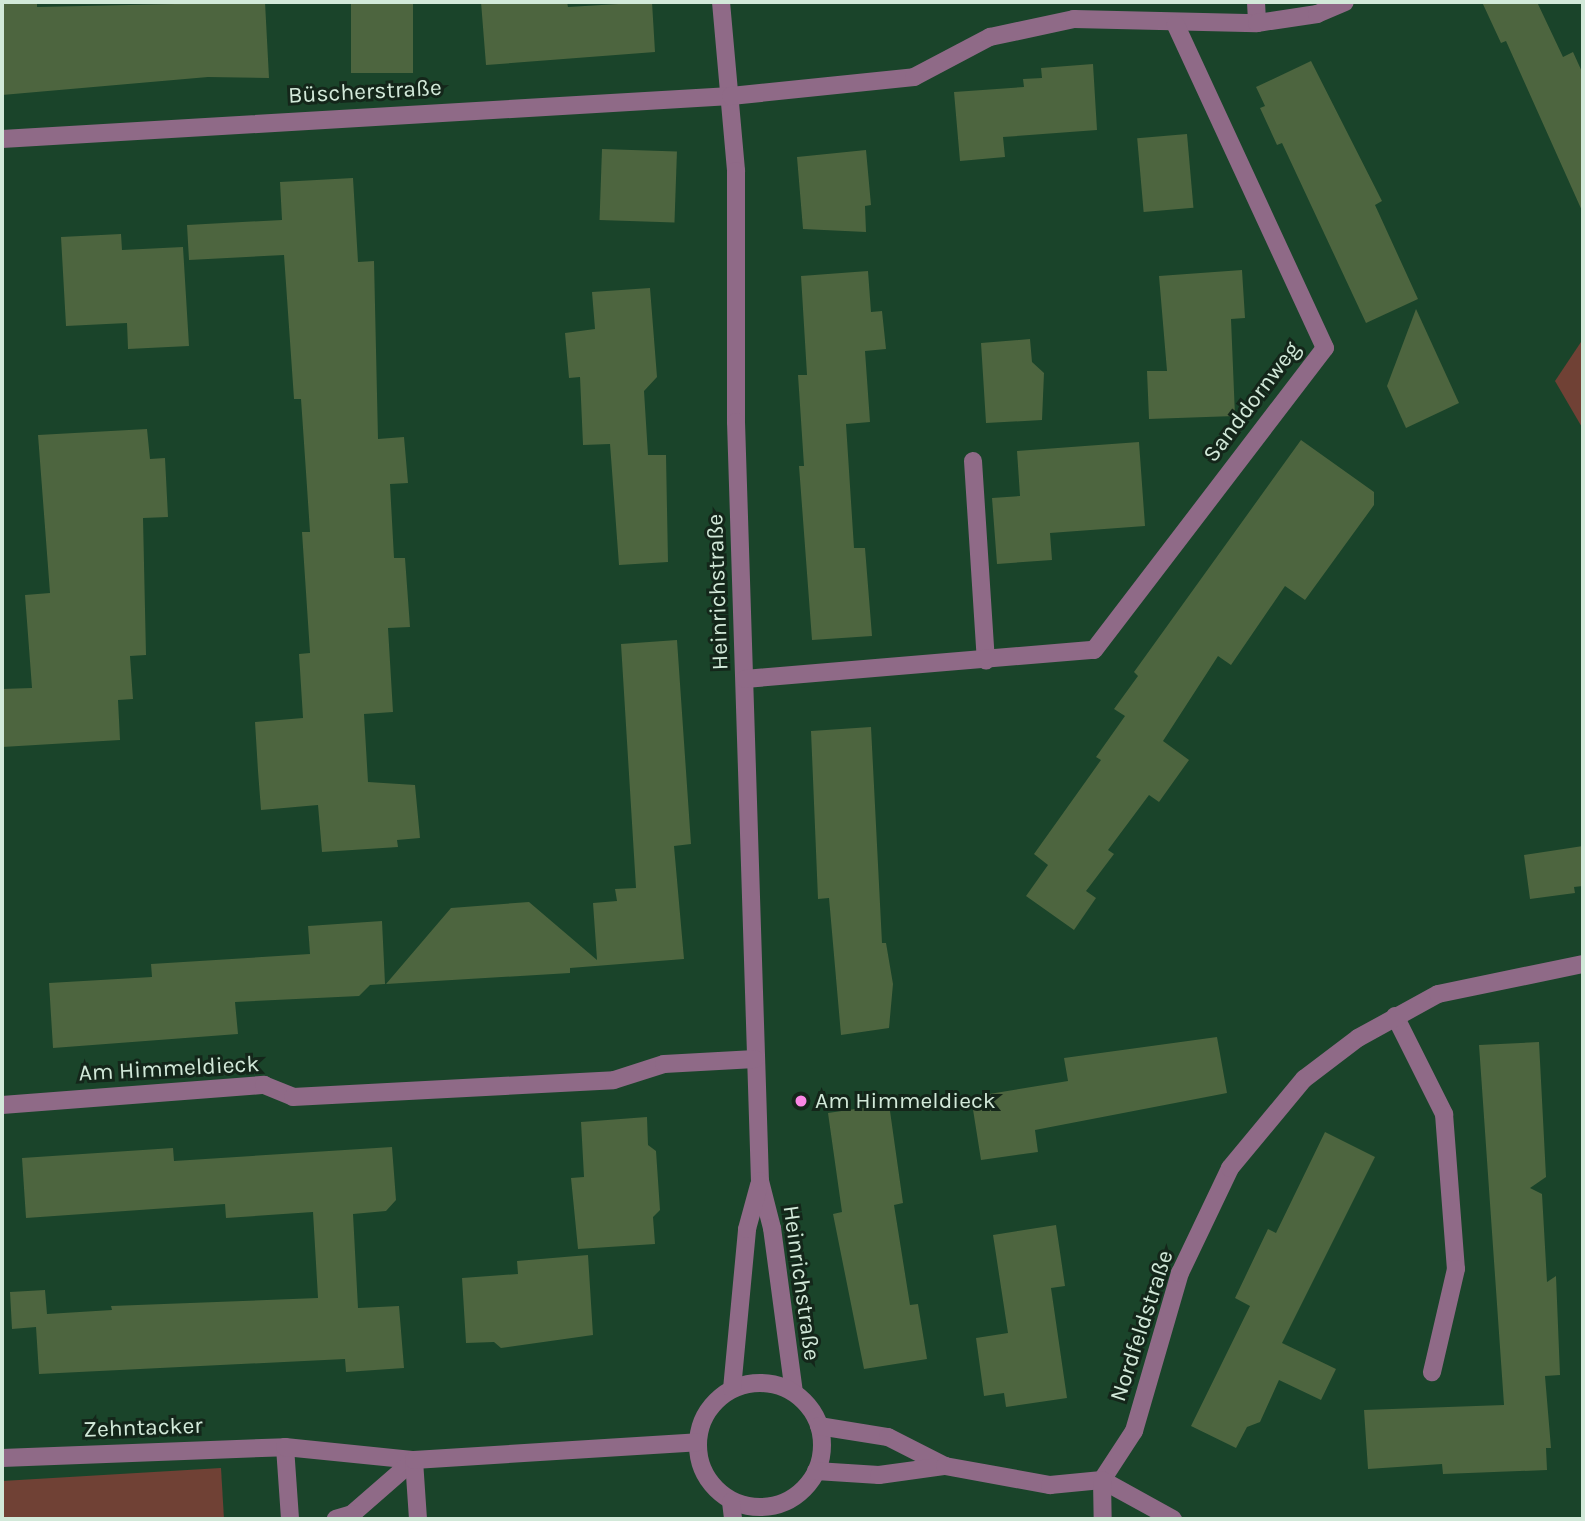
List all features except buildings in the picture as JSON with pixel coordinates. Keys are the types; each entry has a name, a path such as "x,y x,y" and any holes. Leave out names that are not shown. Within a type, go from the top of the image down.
{"street":[{"name":"Heinrichstraße","path":"721,2 731,96 760,1181 772,1228 794,1392"},
{"path":"1256,2 1257,23"},
{"path":"731,96 914,77 990,37 1073,19 1177,25 1257,23 1317,14 1345,2"},
{"name":"Sanddornweg","path":"745,679 1094,650 1325,348 1177,25"},
{"name":"Büscherstraße","path":"2,139 731,96"},
{"path":"973,461 986,661"},
{"name":"Nordfeldstraße","path":"1102,1480 1134,1431 1180,1273 1230,1168 1304,1079 1395,1016 1438,994 1488,980 1583,964"},
{"path":"1395,1016 1444,1114 1456,1269 1432,1372"},
{"name":"Am Himmeldieck","path":"2,1105 264,1084 293,1097 614,1080 663,1064 755,1059"},
{"name":"Heinrichstraße","path":"732,1388 747,1229 760,1181"},
{"path":"764,1383 794,1392 819,1426 822,1447 816,1471 802,1492 779,1512 755,1508 732,1510 712,1487 701,1466 697,1442 702,1420 732,1388 764,1383"},
{"path":"819,1426 888,1437 945,1466 1050,1485 1102,1480 1173,1519"},
{"name":"Zehntacker","path":"2,1458 285,1447 414,1460 697,1442"},
{"path":"285,1447 290,1519"},
{"path":"335,1519 352,1514 414,1460"},
{"path":"414,1460 418,1519"},
{"path":"816,1471 879,1475 945,1466"},
{"path":"1102,1480 1102,1519"}],"shaded area":[{"path":"1583,339 1583,429 1555,381"},
{"path":"221,1468 224,1519 2,1519 2,1481"}],"place":[{"name":"Am Himmeldieck","path":"801,1101"}]}
